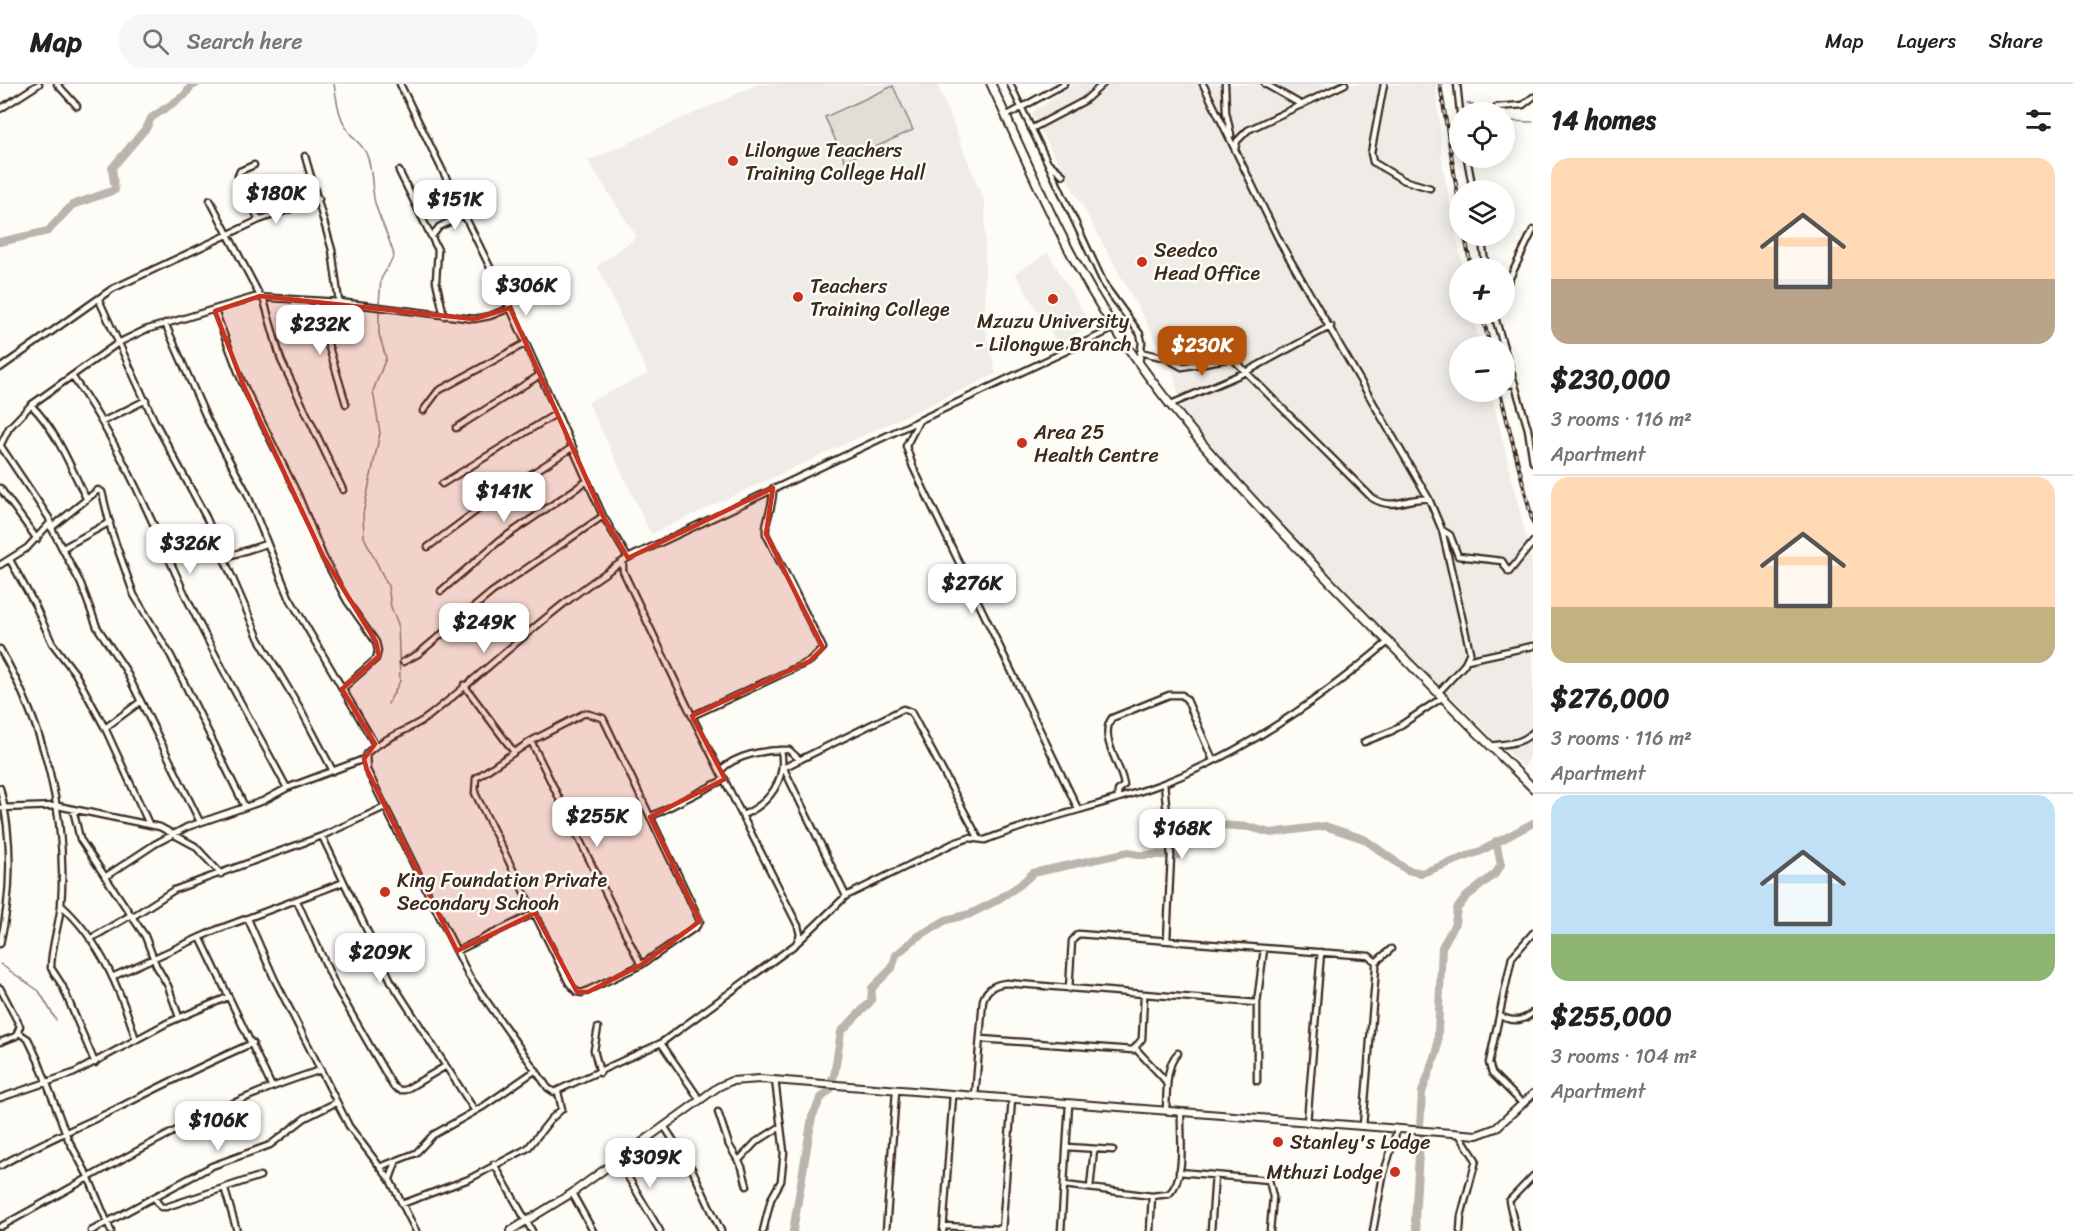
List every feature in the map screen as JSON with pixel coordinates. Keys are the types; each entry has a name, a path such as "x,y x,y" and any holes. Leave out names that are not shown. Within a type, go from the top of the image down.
{"main road":[{"path":"991,84 1081,271 1115,328 1168,405 1238,486 1533,788"}],"street":[{"path":"0,109 39,84"},
{"path":"57,84 77,106"},
{"path":"400,84 510,308 625,560 623,571 692,716 798,926 800,935 796,944"},
{"path":"1010,84 1100,277 1114,301 1140,334 1139,364"},
{"path":"1006,116 1064,84"},
{"path":"1203,84 1281,244 1429,499 1442,530 1469,640 1470,652 1467,660 1440,695 1392,731 1364,742"},
{"path":"1225,84 1226,112 1235,149"},
{"path":"1265,84 1302,105"},
{"path":"1235,149 1237,141 1248,130 1345,84"},
{"path":"1384,84 1371,153 1373,162 1403,180 1430,188"},
{"path":"1457,84 1459,102"},
{"path":"1031,129 1084,101 1100,85"},
{"path":"1515,106 1523,105 1533,97"},
{"path":"1044,155 1052,168 1063,175"},
{"path":"305,156 332,250 339,302"},
{"path":"254,165 240,171 238,176 259,220"},
{"path":"399,171 433,235 440,256 436,281 444,316"},
{"path":"0,368 112,290 229,237 259,220 319,199"},
{"path":"210,200 262,297 281,360 343,490"},
{"path":"433,235 440,227 465,214"},
{"path":"1515,267 1533,230"},
{"path":"200,822 125,669 97,627 81,585 51,525 0,446 9,428 31,405 118,344 139,332 262,297 407,308 444,316 482,318 510,308"},
{"path":"99,300 118,344 201,507 259,639 301,710 333,771"},
{"path":"315,301 346,404"},
{"path":"215,311 242,382 298,495 322,556 347,601 376,642 378,651 376,659 342,689"},
{"path":"165,323 211,427 247,493 293,604 376,746"},
{"path":"1168,405 1246,372 1331,327"},
{"path":"105,878 175,833 364,759 376,746 417,724 625,560 1115,328"},
{"path":"423,411 438,391 526,343"},
{"path":"1140,352 1166,358 1182,368 1232,358 1371,498 1382,504 1393,505 1420,498 1429,499"},
{"path":"456,428 540,375"},
{"path":"72,376 102,422 140,492 183,590 287,788"},
{"path":"1515,384 1528,429 1533,462"},
{"path":"102,422 146,400"},
{"path":"31,405 67,456 79,488 86,498"},
{"path":"442,484 557,413"},
{"path":"919,421 906,446 913,467 1078,809"},
{"path":"1528,429 1533,425"},
{"path":"428,547 491,500 573,447"},
{"path":"441,591 499,541 587,481"},
{"path":"0,488 37,538"},
{"path":"692,716 810,661 823,648 766,534 765,525 774,501 773,488"},
{"path":"0,565 10,560 86,498 100,490 134,595 171,656 245,807"},
{"path":"403,662 418,654 492,592 603,516"},
{"path":"63,548 110,522"},
{"path":"1442,530 1450,535 1458,556 1503,561 1509,572 1533,542"},
{"path":"223,558 267,544"},
{"path":"10,560 35,605 52,643 75,674 105,728 149,824"},
{"path":"364,759 385,807 480,994 551,1091 558,1092 661,1043 796,944 846,896 954,843 969,838 985,840 1164,783 1270,730 1388,642"},
{"path":"1467,660 1533,646"},
{"path":"0,649 16,677 33,716 58,806 61,905 51,968 62,985 95,1063"},
{"path":"464,685 514,752"},
{"path":"1118,797 1118,791 1124,785 1108,739 1108,724 1112,718 1169,695 1176,693 1187,700 1213,760"},
{"path":"105,728 140,702"},
{"path":"846,896 785,767 903,709 909,709 979,838"},
{"path":"585,713 603,718 700,921 696,927 642,965 588,992 577,992 569,983 474,788 476,778 531,741 585,713"},
{"path":"1490,746 1513,744 1527,739 1533,732"},
{"path":"531,741 642,965"},
{"path":"720,771 732,760 781,750 789,750 800,760"},
{"path":"743,815 756,810 770,796 783,765 781,750"},
{"path":"650,817 725,779"},
{"path":"1164,783 1171,856 1167,940"},
{"path":"0,788 8,878 6,916 0,944"},
{"path":"3,808 58,806 149,824 175,833 202,852 221,874"},
{"path":"90,939 174,890 322,836 385,807"},
{"path":"73,809 80,839 145,936 168,986 179,1017"},
{"path":"322,836 391,981 475,1111"},
{"path":"112,977 200,937 344,882"},
{"path":"297,901 336,987 393,1086 399,1090 405,1090 446,1066"},
{"path":"61,905 90,939 112,977 125,1005 136,1040"},
{"path":"457,951 535,913"},
{"path":"248,918 274,978 353,1133 390,1180 416,1231"},
{"path":"1523,1104 1489,1068 1512,957 1533,933"},
{"path":"1069,989 1072,941 1076,935 1369,956 1376,962"},
{"path":"200,937 228,998 253,1043 271,1085"},
{"path":"1257,1081 1257,1003 1264,949"},
{"path":"1363,1126 1376,962 1391,950"},
{"path":"1307,1123 1321,952"},
{"path":"975,1097 983,1000 987,991 996,984 1257,1003"},
{"path":"0,988 17,1020 19,1033 28,1039 65,1132 88,1176 111,1231"},
{"path":"981,1039 1121,1051 1136,1049 1142,1040 1144,996"},
{"path":"0,1098 95,1063 179,1017 228,998"},
{"path":"1500,1016 1509,1020 1521,1020 1533,1012"},
{"path":"598,1028 594,1050 600,1072"},
{"path":"0,1042 19,1033"},
{"path":"0,1166 65,1132 253,1043"},
{"path":"661,1043 700,1100"},
{"path":"1136,1049 1167,1085"},
{"path":"1166,1112 1167,1085 1172,1060 1178,1053"},
{"path":"0,1227 88,1176 271,1085 321,1070"},
{"path":"380,1167 416,1153 433,1135 475,1111 536,1070"},
{"path":"510,1231 572,1193 731,1080 775,1080 1459,1134 1487,1134 1533,1094"},
{"path":"763,1231 769,1206 783,1173 785,1147 780,1127 775,1080"},
{"path":"885,1231 896,1091"},
{"path":"402,1204 462,1181 531,1145 550,1119 562,1109 558,1092"},
{"path":"953,1095 944,1229 1002,1230 1012,1100"},
{"path":"92,1231 109,1224 212,1166 270,1145 305,1118 337,1102"},
{"path":"1061,1231 1069,1104"},
{"path":"718,1112 747,1186"},
{"path":"1064,1185 1165,1196 1171,1192 1179,1172 1181,1113"},
{"path":"664,1126 692,1169 721,1231"},
{"path":"738,1161 756,1142 780,1127"},
{"path":"1373,1231 1383,1176 1397,1130"},
{"path":"1459,1134 1476,1158 1461,1216 1460,1231"},
{"path":"1066,1147 1113,1150"},
{"path":"1090,1188 1094,1149"},
{"path":"390,1180 393,1167 398,1160"},
{"path":"618,1160 660,1231"},
{"path":"494,1164 532,1231"},
{"path":"1179,1172 1269,1180 1273,1197 1270,1231"},
{"path":"1211,1231 1215,1175"},
{"path":"155,1199 161,1207 166,1208 225,1190 260,1176"},
{"path":"1515,1231 1509,1201 1533,1176"},
{"path":"225,1190 237,1231"},
{"path":"572,1193 593,1231"},
{"path":"1150,1231 1152,1196"}],"highlighted area":[{"path":"260,296 474,319 510,308 603,516 628,558 773,488 766,534 823,648 810,661 692,716 725,779 650,817 700,921 641,965 588,992 577,992 535,913 457,951 367,770 364,759 375,744 342,689 379,656 376,642 323,556 242,382 215,311"}],"shaded area":[{"name":"Teachers Training College","path":"759,84 937,84 985,203 985,327 996,374 651,534 588,402 648,374 597,266 637,237 588,161"},
{"path":"1074,84 1436,84 1443,168 1449,198 1449,246 1459,246 1461,258 1449,258 1449,324 1474,324 1478,336 1449,336 1449,402 1493,402 1533,566 1533,746 1524,768 1387,634 1256,496 1183,413 1173,371 1031,113"},
{"path":"893,86 913,130 845,161 825,117"},
{"name":"Mzuzu University - Lilongwe Branch","path":"1048,253 1091,325 1058,345 1015,273"}],"waterway":[{"path":"0,242 48,231 72,205 115,190 112,168 147,127 151,118 185,95 191,86 196,84"},
{"path":"334,84 339,112 344,124 366,153 375,203 394,256 381,279 379,304"},
{"path":"1515,121 1533,122"},
{"path":"379,310 379,334 386,358 373,391 380,433 363,514 364,537 388,586 391,607 398,624 400,681 388,704"},
{"path":"830,1082 834,1076 841,1032 871,1001 872,988 892,968 896,955 917,937 946,920 970,914 994,902 1020,885 1033,873 1129,852 1137,855 1178,855 1189,840 1202,830 1221,825 1249,827 1271,833 1325,826 1364,839 1407,870 1422,873 1481,851 1533,823"},
{"path":"1420,1127 1422,1092 1437,1052 1442,947 1455,924 1457,909 1466,897 1495,874 1501,865 1496,841"},
{"path":"0,964 39,991 56,1020"},
{"path":"793,1231 812,1117 821,1098 830,1090"},
{"path":"1417,1231 1415,1221 1420,1136"}],"railway":[{"path":"1440,84 1455,180"},
{"path":"1467,246 1469,258"},
{"path":"1484,324 1488,336"},
{"path":"1503,402 1533,523"}],"place":[{"name":"Lilongwe Teachers Training College Hall","path":"733,161"},
{"name":"Seedco Head Office","path":"1142,262"},
{"name":"Teachers Training College","path":"798,297"},
{"name":"Mzuzu University - Lilongwe Branch","path":"1053,299"},
{"name":"Area 25 Health Centre","path":"1022,443"},
{"name":"King Foundation Private Secondary Schooh","path":"385,892"},
{"name":"Stanley's Lodge","path":"1278,1142"},
{"name":"Mthuzi Lodge","path":"1395,1172"}]}
